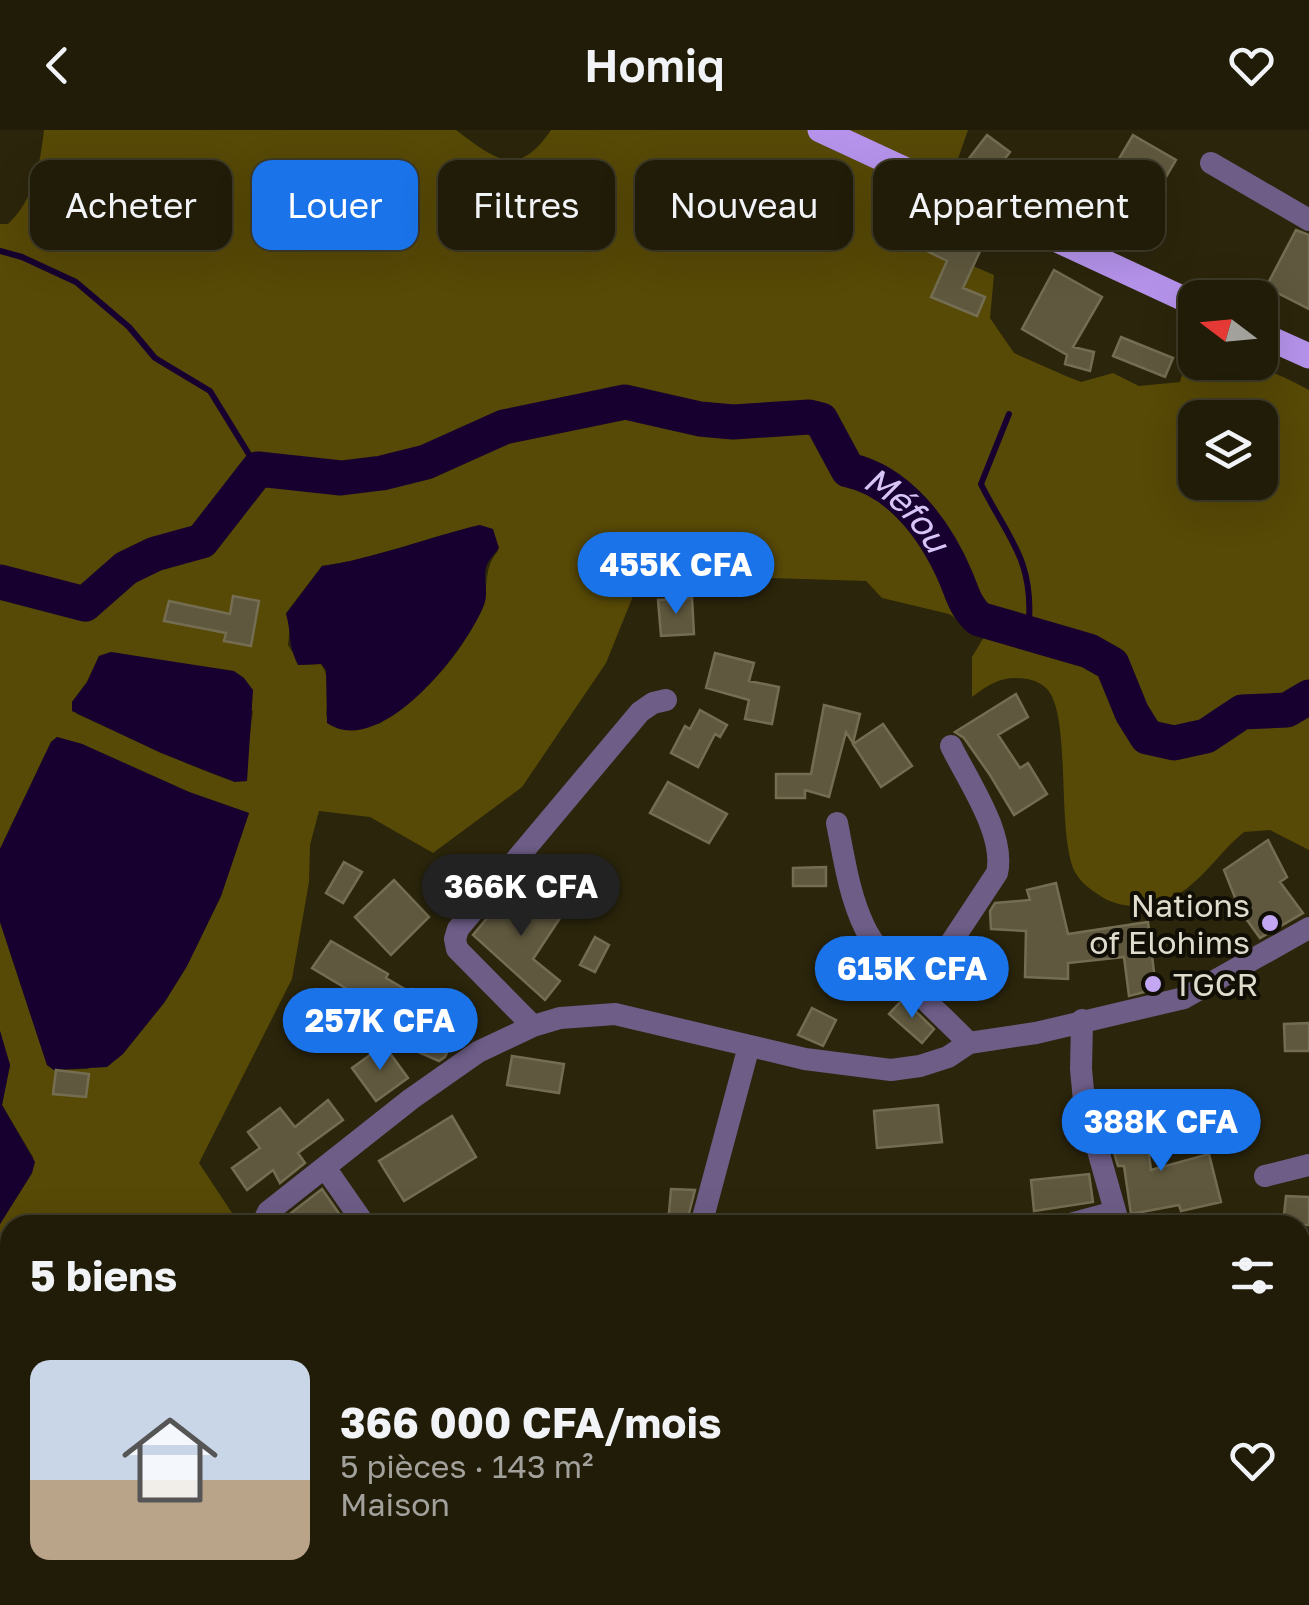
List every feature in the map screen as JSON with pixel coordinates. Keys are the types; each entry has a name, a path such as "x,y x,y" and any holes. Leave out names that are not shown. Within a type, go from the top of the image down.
{"main road":[{"path":"820,130 1178,296"},
{"path":"1278,342 1309,356"}],"street":[{"path":"1211,163 1309,220"},
{"path":"532,1026 457,949 454,939 458,929 640,712 666,700"},
{"path":"919,990 997,873 1000,858 996,837 951,746"},
{"path":"837,823 853,898 866,932 894,967 969,1044"},
{"path":"267,1215 411,1099 478,1052 532,1026 560,1018 615,1014 806,1059 891,1070 948,1057 969,1044 1036,1033 1184,998 1309,928"},
{"path":"1082,1020 1080,1069 1084,1101 1116,1215"},
{"path":"704,1215 749,1046"},
{"path":"1266,1176 1309,1165"},
{"path":"326,1168 357,1215"}],"shaded area":[{"path":"44,130 456,130 483,150 506,160 528,155 551,130 968,130 958,160 873,160 873,250 936,250 994,275 990,318 1014,353 1081,382 1113,373 1139,386 1181,380 1278,380 1278,375 1309,390 1309,850 1270,830 1244,832 1192,885 1171,898 1134,906 1107,900 1084,883 1073,868 1068,849 1059,722 1047,689 1032,680 1011,678 991,684 972,697 972,657 984,637 949,614 882,598 866,581 642,574 606,663 522,787 433,853 370,817 319,811 310,845 309,882 292,979 199,1163 233,1215 6,1215 32,1173 33,1157 2,1105 10,1065 0,1031 0,922 47,1065 54,1070 88,1069 164,1003 221,896 249,813 57,737 51,742 0,849 0,224 8,224 30,190 30,250 232,250 232,160 39,160","holes":["480,525 498,551 488,571 481,609 473,627 452,659 425,688 379,724 326,715 328,689 324,670 321,664 301,665 288,645 290,627 286,613 322,566","111,652 192,666 253,711 248,747 235,782 77,714 72,702 99,656"]},
{"path":"480,525 493,529 499,548 486,567 484,605 460,647 396,714 372,726 349,730 327,723 326,670 321,664 298,665 286,614 322,566"},
{"path":"111,652 234,671 244,678 253,690 247,781 235,782 161,753 72,711 72,702 99,656"},
{"path":"57,737 249,813 221,896 187,966 164,1003 123,1054 107,1067 54,1070 47,1065 0,922 0,849 51,742"},
{"path":"0,1031 10,1065 2,1105 35,1162 6,1215 0,1215"}],"building":[{"path":"987,135 1010,152 1004,160 968,160"},
{"path":"1133,135 1176,160 1165,179 1165,160 1118,160"},
{"path":"1296,230 1309,235 1309,309 1278,293 1278,280 1270,280"},
{"path":"925,250 981,250 963,288 985,297 977,316 931,297 947,261"},
{"path":"1054,270 1102,297 1073,347 1094,352 1090,371 1065,364 1067,355 1022,329"},
{"path":"1121,337 1173,358 1165,377 1113,356"},
{"path":"233,596 259,601 251,646 224,641 226,633 164,621 169,601 230,614"},
{"path":"692,598 694,634 661,636 658,600"},
{"path":"715,653 754,663 749,681 779,687 772,724 745,719 749,700 706,688"},
{"path":"1016,694 1028,717 998,735 1020,768 1028,763 1047,794 1014,815 964,738 955,732"},
{"path":"824,705 860,714 853,743 846,732 829,797 805,790 805,798 776,798 776,774 811,774"},
{"path":"700,710 727,725 720,737 715,734 698,767 671,753 685,726 690,729"},
{"path":"883,724 912,766 881,787 853,744"},
{"path":"668,782 727,814 709,843 650,813"},
{"path":"1268,840 1287,877 1280,882 1303,913 1260,938 1234,902 1224,870"},
{"path":"344,862 362,872 343,903 326,893"},
{"path":"826,867 826,886 793,886 793,868"},
{"path":"394,880 429,917 391,955 355,917"},
{"path":"1056,883 1068,934 1148,922 1156,989 1129,996 1124,957 1068,963 1068,979 1025,977 1026,931 991,929 990,911 995,903 1030,900 1027,890"},
{"path":"513,887 560,918 533,959 560,981 545,1000 473,935"},
{"path":"595,937 609,945 595,972 580,965"},
{"path":"331,941 388,974 386,978 426,997 414,1016 454,1037 445,1057 439,1061 391,1040 397,1036 382,1028 386,1020 365,1008 332,1037 315,1017 347,989 312,968"},
{"path":"903,999 934,1029 922,1043 889,1014"},
{"path":"812,1008 836,1020 823,1046 798,1035"},
{"path":"1309,1023 1309,1051 1285,1051 1284,1024"},
{"path":"384,1045 408,1078 376,1101 352,1068"},
{"path":"512,1056 564,1064 559,1093 507,1085"},
{"path":"56,1070 89,1074 86,1097 53,1094"},
{"path":"328,1100 343,1120 298,1153 305,1163 280,1183 273,1170 247,1190 232,1168 260,1148 248,1132 280,1108 295,1127"},
{"path":"938,1105 942,1142 877,1148 874,1111"},
{"path":"452,1116 476,1157 404,1201 379,1161"},
{"path":"1145,1123 1151,1170 1209,1154 1221,1202 1181,1211 1179,1205 1131,1214 1124,1166 1118,1166 1106,1125"},
{"path":"1089,1174 1093,1202 1034,1211 1031,1180"},
{"path":"322,1189 340,1215 288,1215"},
{"path":"671,1189 695,1190 689,1215 669,1215"},
{"path":"1286,1196 1309,1197 1309,1215 1284,1215"}],"waterway":[{"path":"0,251 76,282 129,327 155,358 210,391 258,469"},
{"name":"Méfou","path":"0,582 85,604 126,568 155,554 202,541 258,469 341,478 382,473 426,462 504,427 625,402 700,419 733,422 809,417 821,420 848,470 884,485 927,526 948,560 967,605 979,619 1089,651 1112,664 1132,713 1147,737 1174,743 1206,736 1242,712 1287,710 1309,697"},
{"path":"1009,414 981,484 1022,564 1027,580 1029,621"}],"place":[{"name":"Nations of Elohims","path":"1270,923"},
{"name":"TGCR","path":"1153,984"}]}
